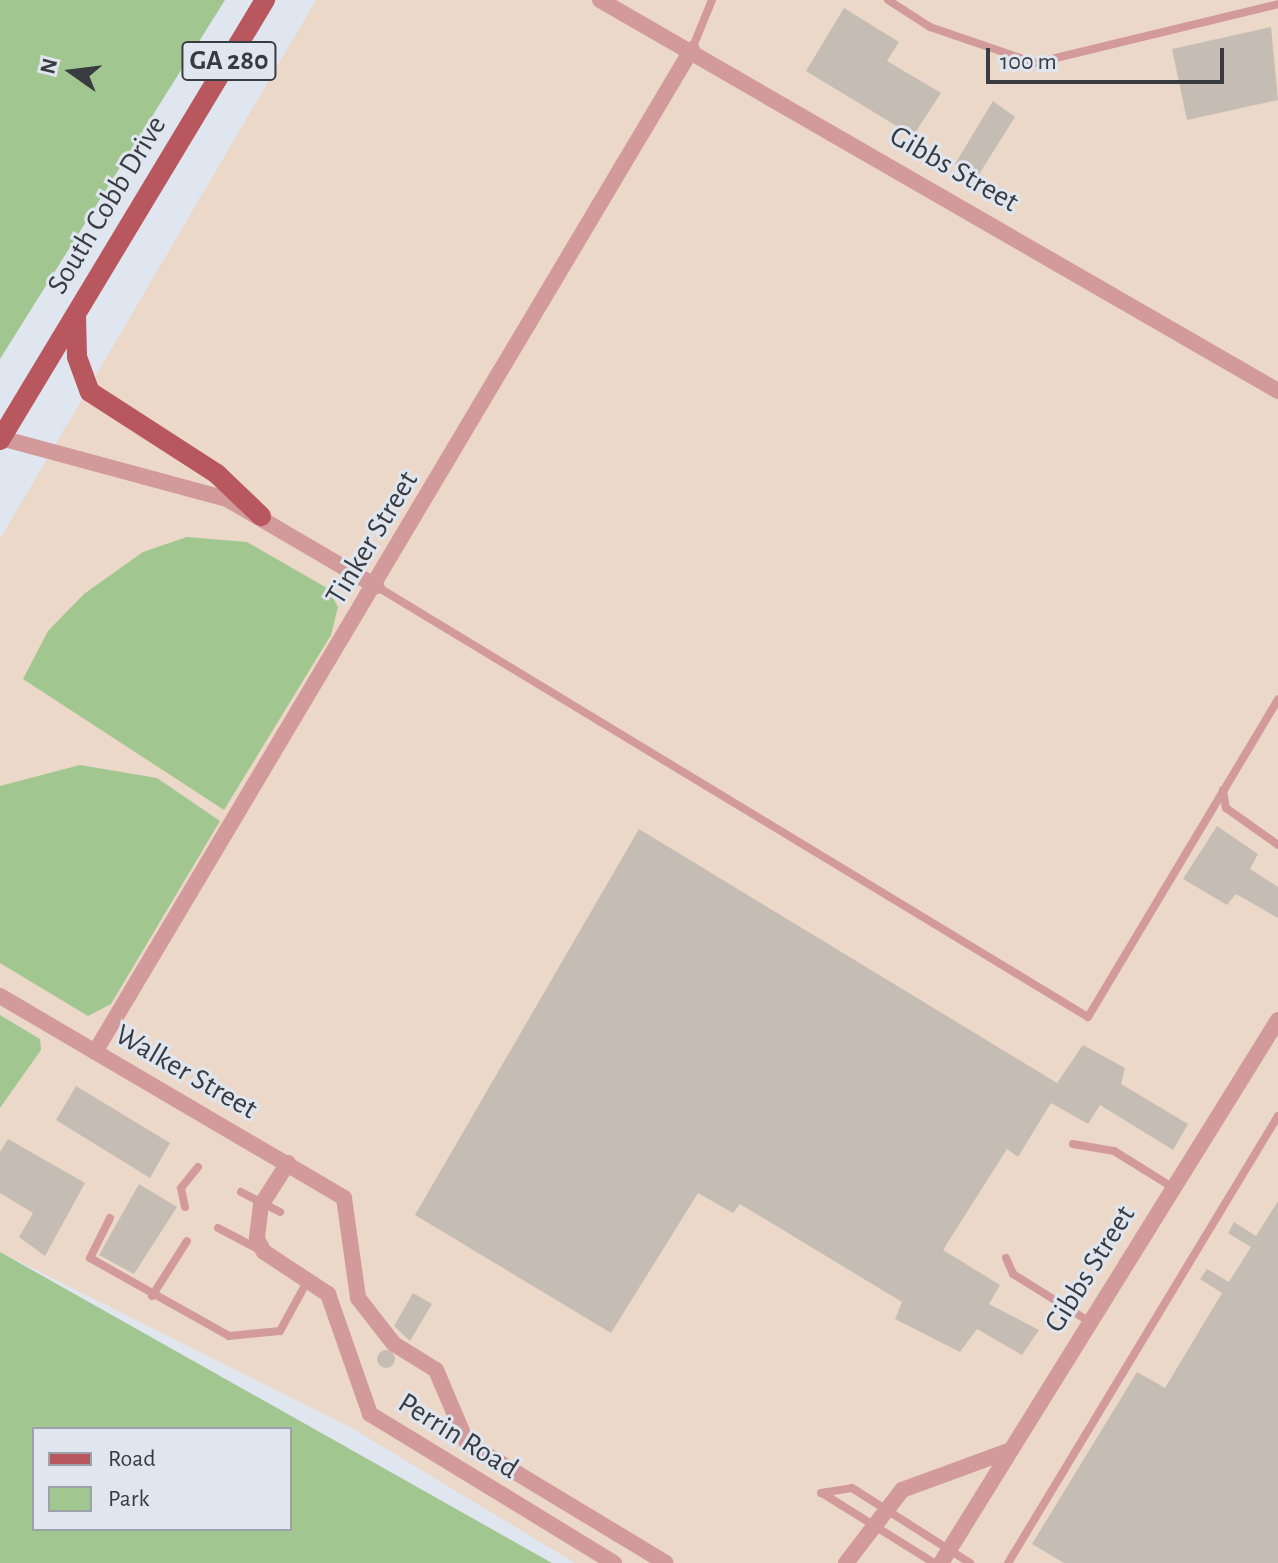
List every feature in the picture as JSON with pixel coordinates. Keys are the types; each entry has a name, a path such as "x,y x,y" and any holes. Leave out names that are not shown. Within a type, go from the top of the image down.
{"main road":[{"name":"South Cobb Drive","path":"1,439 265,0"},
{"path":"76,315 77,357 90,392 217,474 261,516"}],"street":[{"name":"Gibbs Street","path":"600,0 692,49 1278,391"},
{"name":"Tinker Street","path":"95,1052 376,586 692,49"},
{"path":"1,439 207,493 261,516 376,586"},
{"name":"Walker Street","path":"0,996 344,1198 358,1298 394,1344 436,1370 467,1443 666,1563"},
{"name":"Gibbs Street","path":"941,1563 1278,1020"},
{"path":"264,1252 255,1225 263,1202 288,1163"},
{"name":"Perrin Road","path":"264,1252 308,1280 333,1303 363,1402 380,1424 614,1563"},
{"path":"846,1563 882,1508 921,1477 1011,1450"}],"lane":[{"path":"692,49 712,0"},
{"path":"888,0 930,27 1035,63 1278,4"},
{"path":"376,586 1088,1017 1278,700"},
{"path":"1223,790 1226,808 1278,845"},
{"path":"1008,1563 1278,1116"},
{"path":"1073,1144 1114,1151 1174,1188"},
{"path":"185,1207 181,1188 198,1167"},
{"path":"241,1192 280,1212"},
{"path":"110,1218 90,1258 152,1296 229,1336 270,1337 308,1280"},
{"path":"218,1228 264,1252"},
{"path":"152,1296 187,1241"},
{"path":"1006,1258 1013,1274 1090,1322"},
{"path":"934,1563 821,1493 852,1488 950,1547 970,1563"}],"shaded area":[{"path":"316,0 1278,0 1278,1563 575,1563 350,1427 0,1252 0,1108 41,1050 40,1039 0,1015 0,539"}],"green space":[{"path":"0,0 225,0 0,359"},
{"path":"187,537 247,542 327,588 338,607 331,635 224,810 23,679 48,631 84,594 143,552"},
{"path":"80,765 157,778 220,821 111,1004 88,1016 0,963 0,786"},
{"path":"0,1015 40,1039 41,1050 0,1108"},
{"path":"0,1252 552,1563 0,1563"}],"building":[{"path":"844,8 899,42 887,61 941,93 913,136 806,71"},
{"path":"1271,27 1278,100 1187,120 1172,49"},
{"path":"993,101 1015,117 976,179 955,164"},
{"path":"1217,826 1258,854 1250,869 1278,887 1278,918 1236,894 1227,905 1183,879"},
{"path":"639,829 1057,1083 1083,1045 1125,1068 1121,1084 1188,1124 1173,1150 1100,1105 1088,1124 1051,1103 1018,1157 1007,1149 943,1250 1000,1285 989,1304 1039,1330 1022,1355 977,1329 960,1352 895,1319 902,1302 740,1204 733,1213 698,1193 611,1333 415,1215"},
{"path":"76,1086 170,1143 150,1178 56,1120"},
{"path":"8,1139 85,1183 45,1256 19,1237 33,1213 0,1193 0,1152"},
{"path":"139,1184 177,1207 134,1274 99,1255"},
{"path":"1278,1201 1278,1563 1064,1563 1032,1544 1137,1372 1165,1388 1222,1293 1200,1279 1207,1269 1229,1282 1251,1247 1228,1233 1234,1222 1256,1236"},
{"path":"413,1293 432,1304 410,1341 394,1326"},
{"path":"386,1350 395,1359 386,1368 377,1359"}]}
